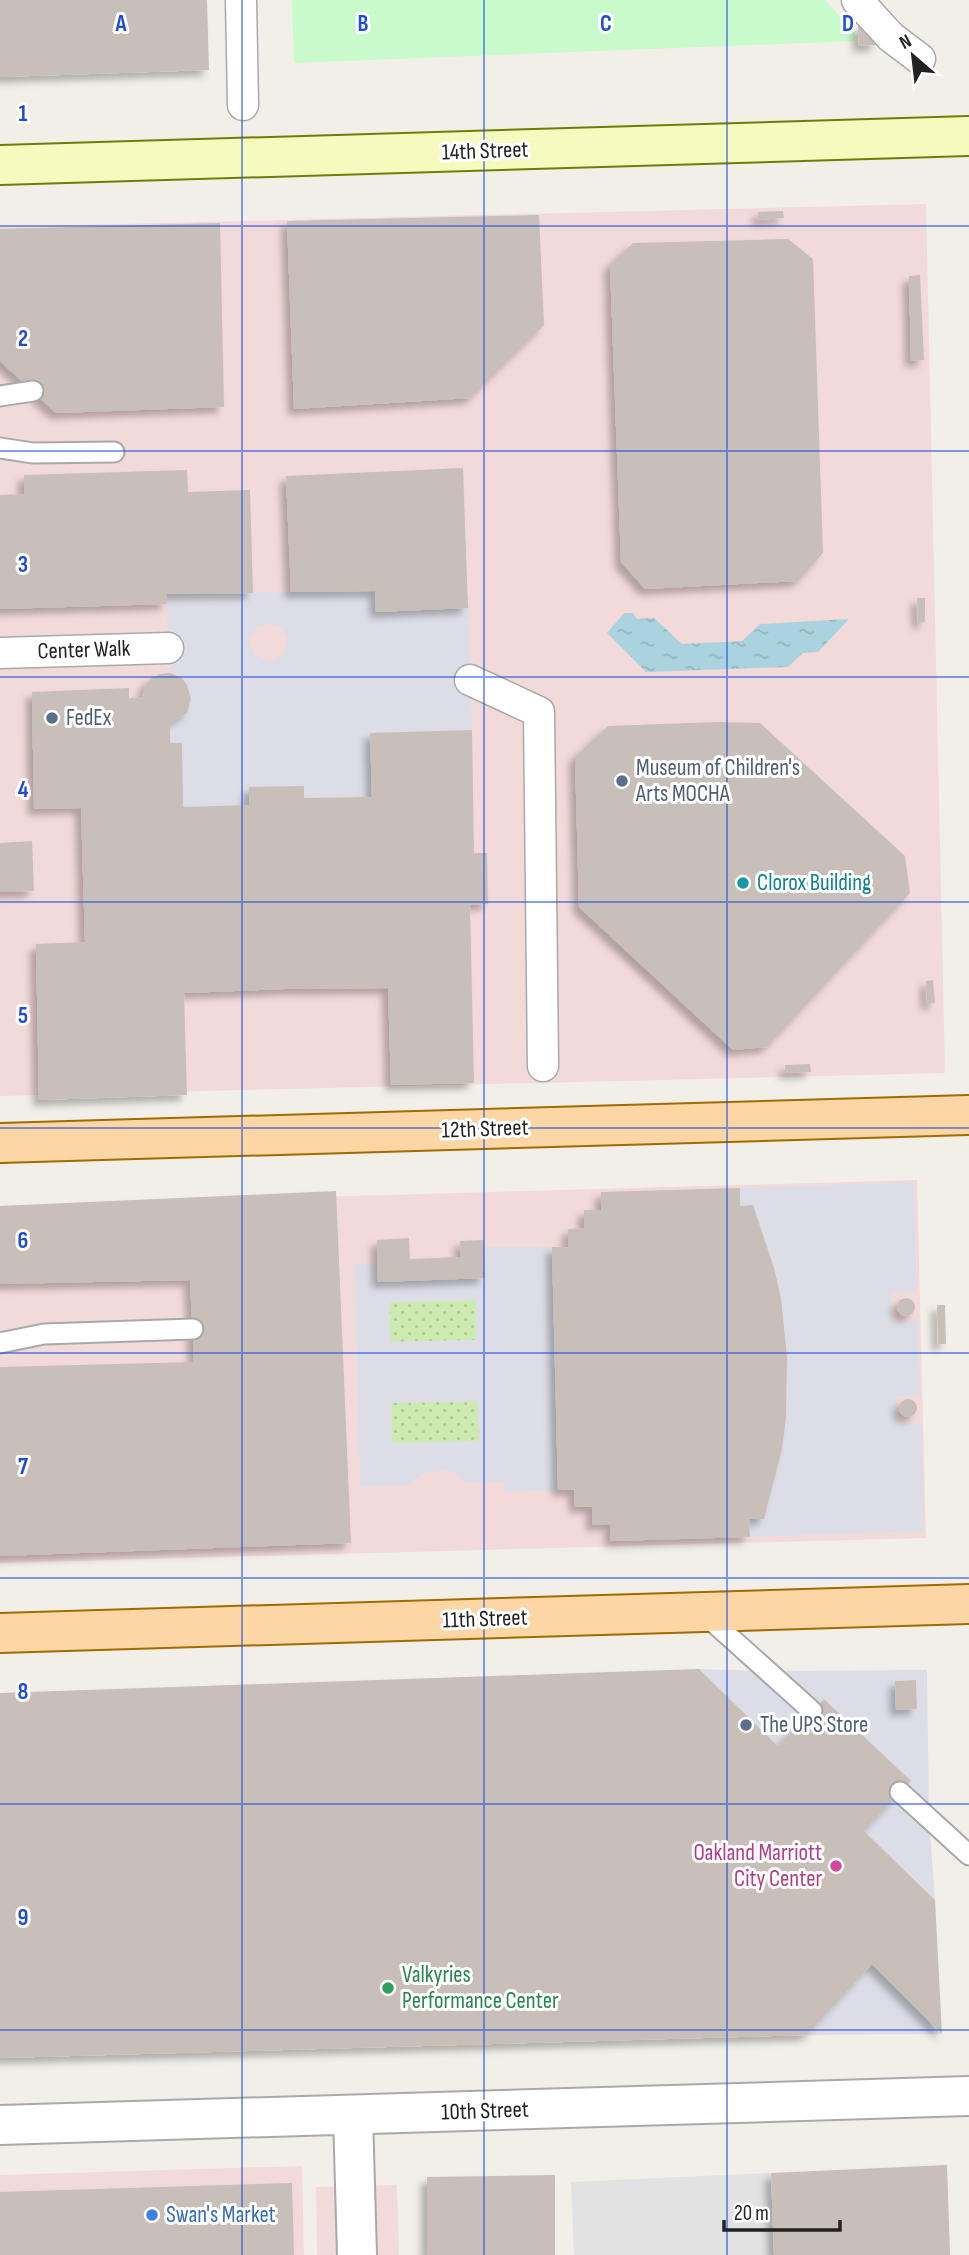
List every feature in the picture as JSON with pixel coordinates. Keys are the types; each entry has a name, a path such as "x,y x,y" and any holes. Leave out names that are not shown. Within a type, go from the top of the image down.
{"main road":[{"name":"14th Street","path":"0,165 969,136"},
{"name":"12th Street","path":"0,1143 969,1115"},
{"name":"11th Street","path":"0,1633 969,1604"}],"street":[{"path":"241,0 243,105"},
{"path":"857,0 884,37 920,59"},
{"name":"Center Walk","path":"0,653 169,648"},
{"path":"470,680 539,712 542,1066"},
{"name":"10th Street","path":"0,2125 969,2096"},
{"path":"353,2115 357,2255"}],"lane":[{"path":"0,396 33,391"},
{"path":"0,448 33,453 114,452"},
{"path":"0,1343 44,1334 193,1329"},
{"path":"702,1612 812,1712"},
{"path":"900,1792 969,1855"}],"shaded area":[{"path":"926,204 945,1073 0,1096 0,227"},
{"path":"375,591 377,612 468,608 472,730 370,733 372,797 304,798 303,786 249,787 249,805 183,807 182,743 170,743 170,723 187,713 191,698 182,678 170,673 166,594","holes":["268,623 279,626 287,642 283,653 273,660 255,655 250,637 257,627"]},
{"path":"917,1180 926,1538 0,1563 0,1206"},
{"path":"914,1182 917,1291 891,1293 893,1322 918,1321 920,1395 896,1397 897,1424 921,1423 924,1531 750,1537 749,1519 764,1518 782,1449 786,1418 787,1357 781,1298 774,1268 753,1206 740,1206 740,1188"},
{"path":"484,1247 552,1247 558,1490 504,1492 504,1483 465,1483 454,1473 444,1470 425,1473 408,1485 360,1486 355,1265 377,1264 378,1282 485,1278","holes":["476,1300 476,1340 390,1342 389,1302","478,1401 479,1441 392,1443 391,1403"]},
{"path":"699,1669 927,1670 929,1818 935,1900 864,1831 910,1781 824,1699 778,1746","holes":["916,1680 917,1708 896,1710 895,1681"]},
{"path":"872,1964 942,2034 807,2035"},
{"name":"Swan's Market","path":"302,2166 304,2255 0,2255 0,2175"},
{"path":"771,2173 774,2255 574,2255 571,2182"},
{"path":"397,2185 399,2255 317,2255 316,2187"}],"green space":[{"path":"292,0 825,0 855,32 855,41 294,63"},
{"path":"476,1300 477,1340 390,1342 389,1302"},
{"path":"478,1401 479,1441 392,1444 391,1403"}],"water":[{"path":"624,613 633,613 637,619 654,618 682,644 742,641 760,624 849,619 818,652 803,653 788,667 646,672 607,633"}],"building":[{"path":"0,0 207,0 209,70 0,77"},
{"path":"858,26 876,26 877,45 859,46"},
{"path":"783,211 784,218 758,220 758,212"},
{"path":"539,215 544,325 470,398 294,409 287,221"},
{"path":"220,223 224,407 56,413 0,361 0,229"},
{"path":"788,239 813,259 823,553 798,581 645,589 621,562 610,265 633,243"},
{"path":"920,275 924,360 911,361 909,276"},
{"path":"463,468 468,608 376,612 375,591 291,592 286,476"},
{"path":"187,470 188,492 250,490 253,593 166,594 167,604 0,609 0,495 24,494 24,475"},
{"path":"917,598 925,598 925,622 918,623"},
{"path":"170,673 182,678 191,698 187,713 170,723 170,743 182,743 183,807 249,805 249,787 304,786 304,798 372,797 370,733 472,730 474,853 487,853 488,904 470,905 474,1083 391,1085 388,988 284,989 184,993 187,1095 39,1100 36,944 85,942 81,808 34,809 32,692 129,688 129,698 142,697 146,684 152,678"},
{"name":"Clorox Building","path":"760,723 905,856 910,893 767,1047 733,1050 579,907 575,757 608,726"},
{"path":"32,841 34,891 0,892 0,843"},
{"path":"933,980 935,1003 927,1004 926,981"},
{"path":"810,1064 811,1072 785,1073 785,1065"},
{"path":"740,1188 740,1206 753,1205 774,1268 781,1298 787,1357 786,1418 782,1449 764,1519 749,1519 750,1537 611,1541 610,1524 592,1525 592,1507 575,1507 574,1490 558,1490 552,1247 568,1247 568,1229 584,1228 584,1210 601,1210 601,1192"},
{"path":"336,1191 351,1543 0,1556 0,1367 194,1362 190,1280 0,1284 0,1206"},
{"path":"409,1238 410,1259 461,1257 460,1241 484,1240 485,1278 378,1282 377,1240"},
{"path":"906,1298 912,1301 915,1307 912,1313 906,1316 900,1313 897,1307 900,1301"},
{"path":"937,1305 945,1305 946,1344 938,1344"},
{"path":"908,1399 914,1402 917,1408 914,1414 908,1417 902,1414 899,1408 902,1402"},
{"path":"699,1669 778,1746 824,1699 911,1781 864,1831 935,1900 942,2034 872,1964 807,2035 0,2058 0,1693"},
{"path":"916,1680 917,1709 896,1710 895,1681"},
{"path":"947,2165 950,2255 774,2255 771,2173"},
{"path":"555,2175 555,2255 427,2255 427,2177"},
{"name":"Swan's Market","path":"292,2183 294,2255 0,2255 0,2192"}],"place":[{"name":"FedEx","path":"52,718"},
{"name":"Museum of Children's Arts MOCHA","path":"622,781"},
{"name":"Clorox Building","path":"743,883"},
{"name":"The UPS Store","path":"746,1725"},
{"name":"Oakland Marriott City Center","path":"836,1866"},
{"name":"Valkyries Performance Center","path":"388,1988"},
{"name":"Swan's Market","path":"152,2215"}]}
